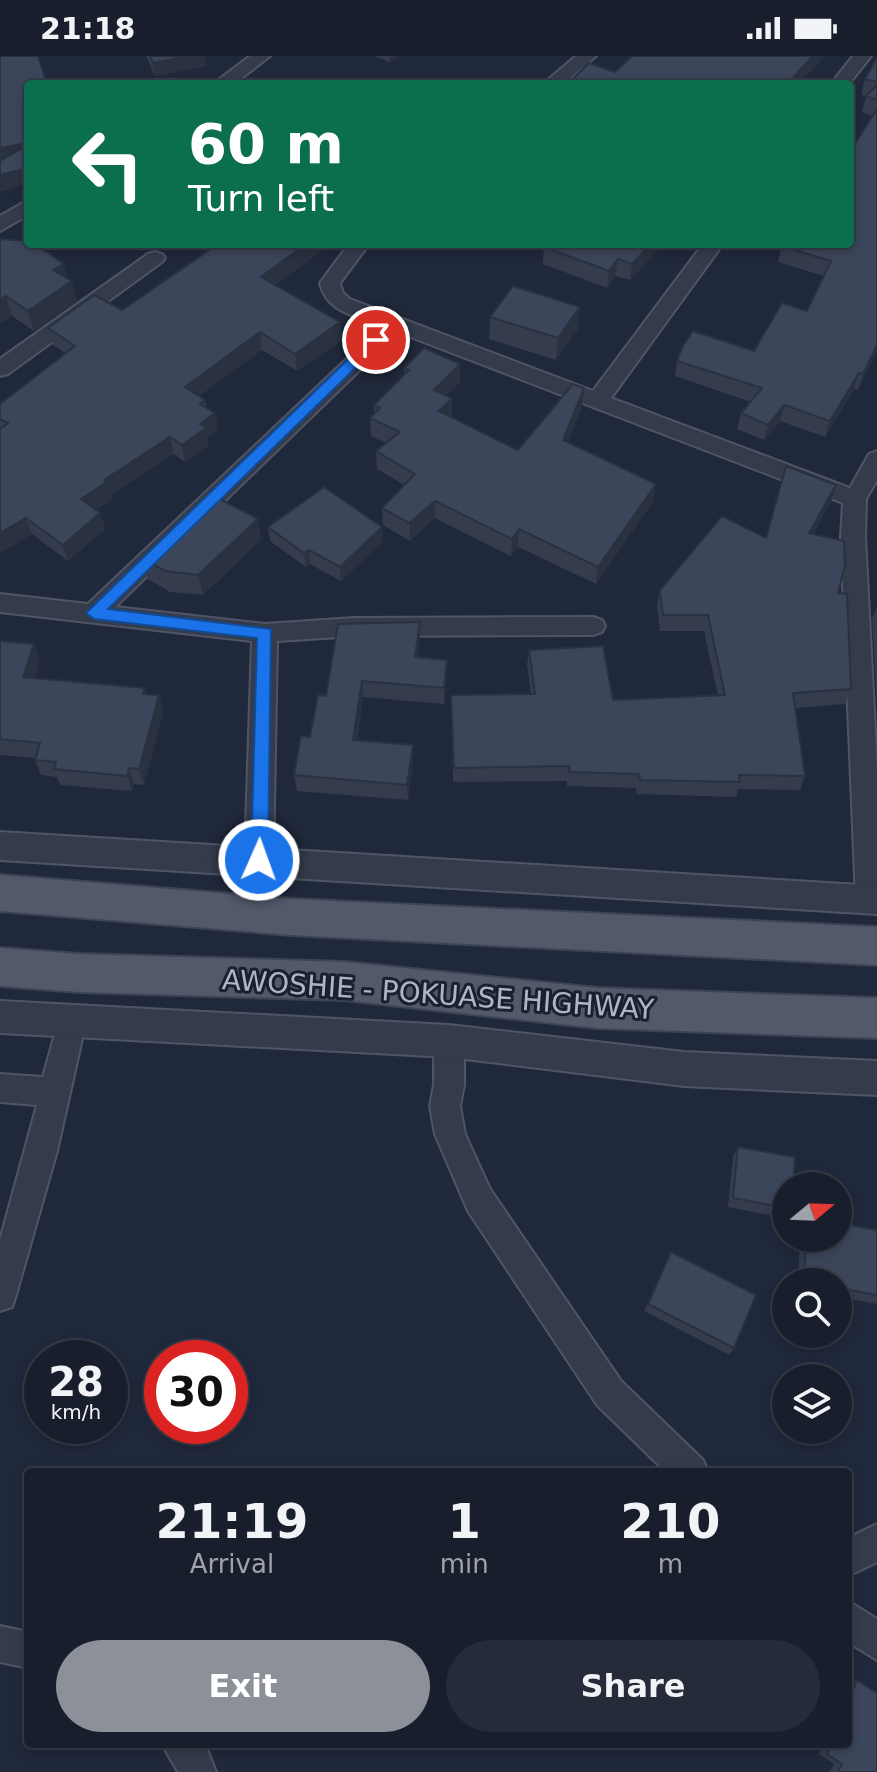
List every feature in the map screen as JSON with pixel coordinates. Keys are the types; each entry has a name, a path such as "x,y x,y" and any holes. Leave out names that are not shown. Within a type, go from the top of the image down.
{"main road":[{"path":"0,893 291,917 877,946"},
{"name":"AWOSHIE - POKUASE HIGHWAY","path":"0,967 79,973 345,981 597,1008 877,1018"}],"street":[{"path":"228,80 261,56"},
{"path":"557,80 587,56"},
{"path":"843,80 862,56"},
{"path":"0,208 24,205"},
{"path":"0,225 24,207"},
{"path":"356,248 330,283 333,296 343,304 855,499"},
{"path":"597,402 710,248"},
{"path":"0,369 155,258"},
{"path":"94,613 361,357 390,324"},
{"path":"0,846 873,900 866,604 855,499 877,459"},
{"path":"0,603 265,633 354,627 593,626"},
{"path":"259,860 265,633"},
{"path":"0,1017 449,1041 684,1069 877,1078"},
{"path":"0,1295 71,1021"},
{"path":"449,1041 447,1120 450,1134 479,1200 609,1393 687,1468"},
{"path":"0,1088 55,1092"},
{"path":"852,1556 877,1542"},
{"path":"852,1622 877,1642"},
{"path":"0,1644 24,1649"},
{"path":"184,1748 197,1772"}],"building":[{"path":"0,56 38,56 46,80 24,80 24,144 0,148"},
{"path":"150,56 189,56 153,63"},
{"path":"632,56 813,56 791,80 572,80 589,63 615,72"},
{"path":"877,58 877,82 865,79"},
{"path":"877,85 877,100 866,96"},
{"path":"877,109 877,345 863,374 859,373 830,421 784,405 768,425 741,413 762,388 677,361 693,331 754,351 782,303 807,311 831,261 789,248 854,248 854,145"},
{"path":"24,147 24,169 0,175 0,161"},
{"path":"0,239 24,241 24,248 41,248 64,264 53,270 72,281 28,311 6,296 0,300"},
{"path":"212,248 301,248 261,277 340,322 295,354 260,332 185,387 205,400 200,404 215,413 200,424 206,428 182,445 170,437 104,480 107,482 81,499 100,513 63,545 26,518 0,533 0,429 8,423 0,419 0,404 75,346 48,328 94,295 122,310"},
{"path":"547,248 647,248 632,264 618,259 609,271"},
{"path":"513,286 580,307 558,338 490,317"},
{"path":"424,348 460,364 434,390 452,398 439,411 518,450 573,384 584,388 563,440 656,484 598,567 519,529 512,539 435,501 409,523 382,508 415,474 376,451 400,432 370,418 380,408 374,405 409,370 404,368"},
{"path":"786,466 836,485 809,533 844,541 845,565 838,593 847,594 851,689 793,693 805,776 739,775 740,782 640,780 639,774 569,772 569,766 454,768 451,695 535,694 529,650 603,646 613,700 725,695 708,615 663,615 660,590 722,516 766,538"},
{"path":"324,487 382,527 340,567 309,550 304,553 268,527"},
{"path":"212,495 258,519 198,575 165,571 143,559"},
{"path":"420,622 415,657 447,660 444,688 362,681 353,740 413,745 407,785 294,775 301,736 310,737 318,695 326,696 338,624"},
{"path":"0,641 34,644 23,677 145,688 143,694 159,695 139,769 129,768 127,776 54,769 56,762 35,760 40,743 0,739"},
{"path":"738,1147 795,1157 794,1172 772,1172 772,1205 733,1198"},
{"path":"852,1226 877,1230 877,1295 852,1291 852,1268 805,1268 805,1252 852,1252"},
{"path":"671,1252 756,1295 734,1348 648,1304"},
{"path":"857,1680 877,1693 877,1772 838,1772 842,1764 827,1754 829,1748 852,1748 852,1692"}],"route":[{"path":"259,860 265,633 94,613 376,340"}]}
